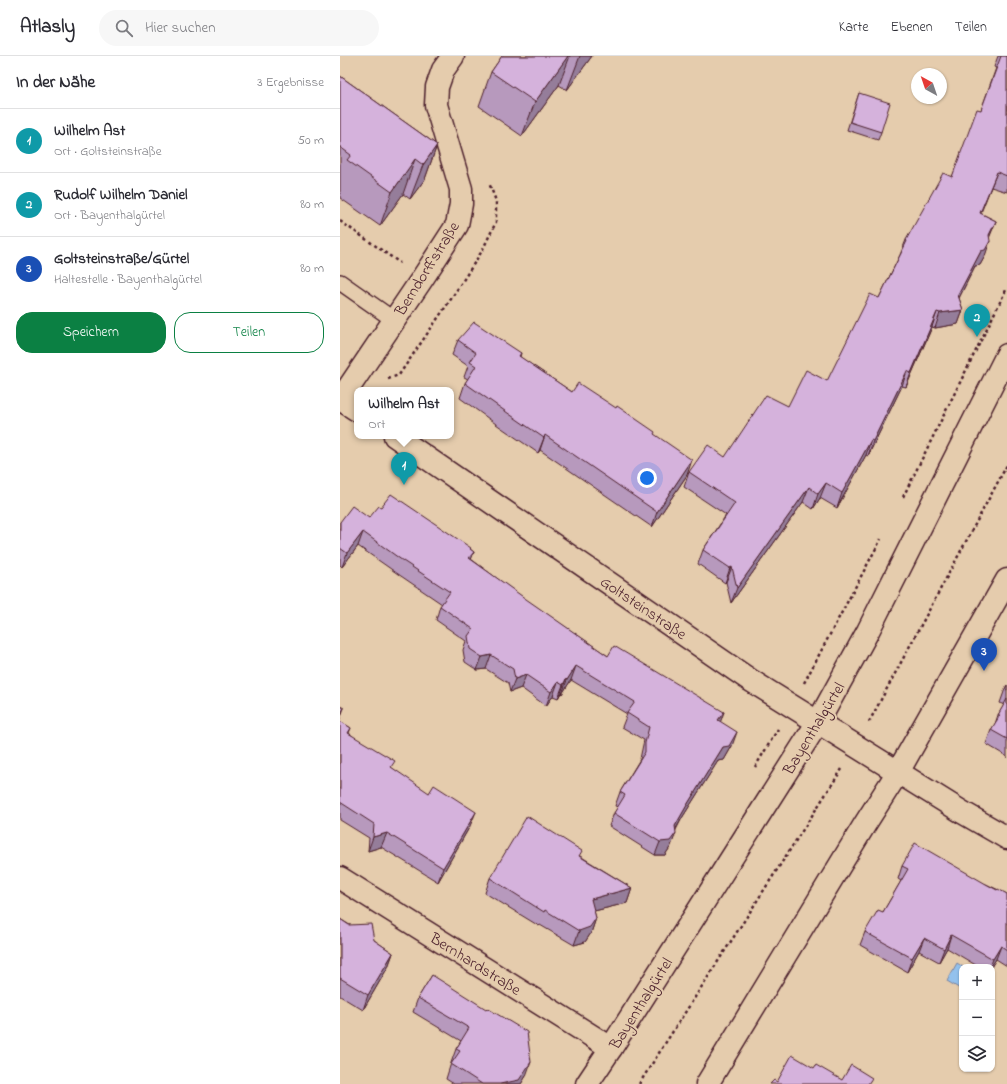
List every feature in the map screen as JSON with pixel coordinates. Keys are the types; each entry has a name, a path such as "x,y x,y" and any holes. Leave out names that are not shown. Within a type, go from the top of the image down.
{"street":[{"name":"Berndorffstraße","path":"355,387 394,320 457,224 461,204 461,189 436,105 437,87 443,70 453,56"},
{"name":"Bayenthalgürtel","path":"587,1084 612,1048 818,722 868,631 1007,355"},
{"name":"Berndorffstraße","path":"346,403 354,389"},
{"name":"Goltsteinstraße","path":"399,439 750,680 1007,838"},
{"path":"707,1084 898,772 1007,580"},
{"name":"Bernhardstraße","path":"340,878 612,1048"}],"lane":[{"path":"340,282 394,320"}],"path":[{"path":"340,221 451,299"},
{"path":"639,1084 856,746 1007,465"}],"water":[{"path":"957,963 959,964 959,988 947,981"}],"building":[{"path":"502,56 568,56 535,102 491,72"},
{"path":"1001,56 1007,56 1007,176 997,172 980,213 996,221 989,235 990,241 985,250 981,251 958,295 963,310 940,313 937,312 911,373 907,371 873,441 871,440 842,493 826,483 818,494 809,487 737,588 732,567 730,568 703,550 735,503 689,472 708,445 725,457 766,395 788,406 806,370 827,381 870,294 879,298 907,241 906,240 943,173 952,177 977,109 981,110"},
{"path":"340,76 437,145 423,165 415,159 392,192 347,160 351,155 340,147"},
{"path":"859,93 890,103 881,132 850,122"},
{"path":"474,322 521,353 519,356 572,392 578,383 616,408 617,406 692,460 657,512 545,435 544,438 465,383 476,366 470,362 476,353 458,340"},
{"path":"391,494 471,548 470,549 474,552 469,558 608,656 614,646 724,712 718,720 737,732 729,746 723,747 687,805 675,826 676,833 670,841 660,842 614,813 625,795 620,792 645,752 645,743 649,727 627,713 635,702 576,666 563,685 558,682 551,692 526,675 515,679 513,669 491,655 482,657 470,649 468,636 473,629 440,606 450,592 363,532 347,553 340,548 340,522 352,506 369,518 379,506 381,507"},
{"path":"1007,699 1007,739 991,730"},
{"path":"340,706 344,708 340,714"},
{"path":"340,721 351,728 348,733 395,761 391,767 429,793 434,785 476,812 443,868 387,833 373,837 374,824 340,802"},
{"path":"527,816 582,851 579,856 632,888 591,899 596,918 590,927 579,931 545,910 544,912 490,878"},
{"path":"915,843 986,884 1007,894 1007,950 1001,946 993,959 951,935 944,949 924,938 912,958 865,932 878,910 883,912 908,869 902,866"},
{"path":"340,919 349,925 371,924 374,940 393,953 368,995 340,978"},
{"path":"432,975 486,1009 487,1008 527,1032 531,1062 519,1080 500,1084 482,1084 451,1064 460,1051 456,1049 469,1028 418,998"},
{"path":"792,1055 814,1068 816,1065 842,1080 851,1065 872,1078 868,1084 770,1084 774,1080 777,1082"}],"place":[{"name":"Rudolf Wilhelm Daniel","path":"977,337"},
{"name":"Wilhelm Ast","path":"404,485"},
{"name":"Goltsteinstraße/Gürtel","path":"984,671"}]}
